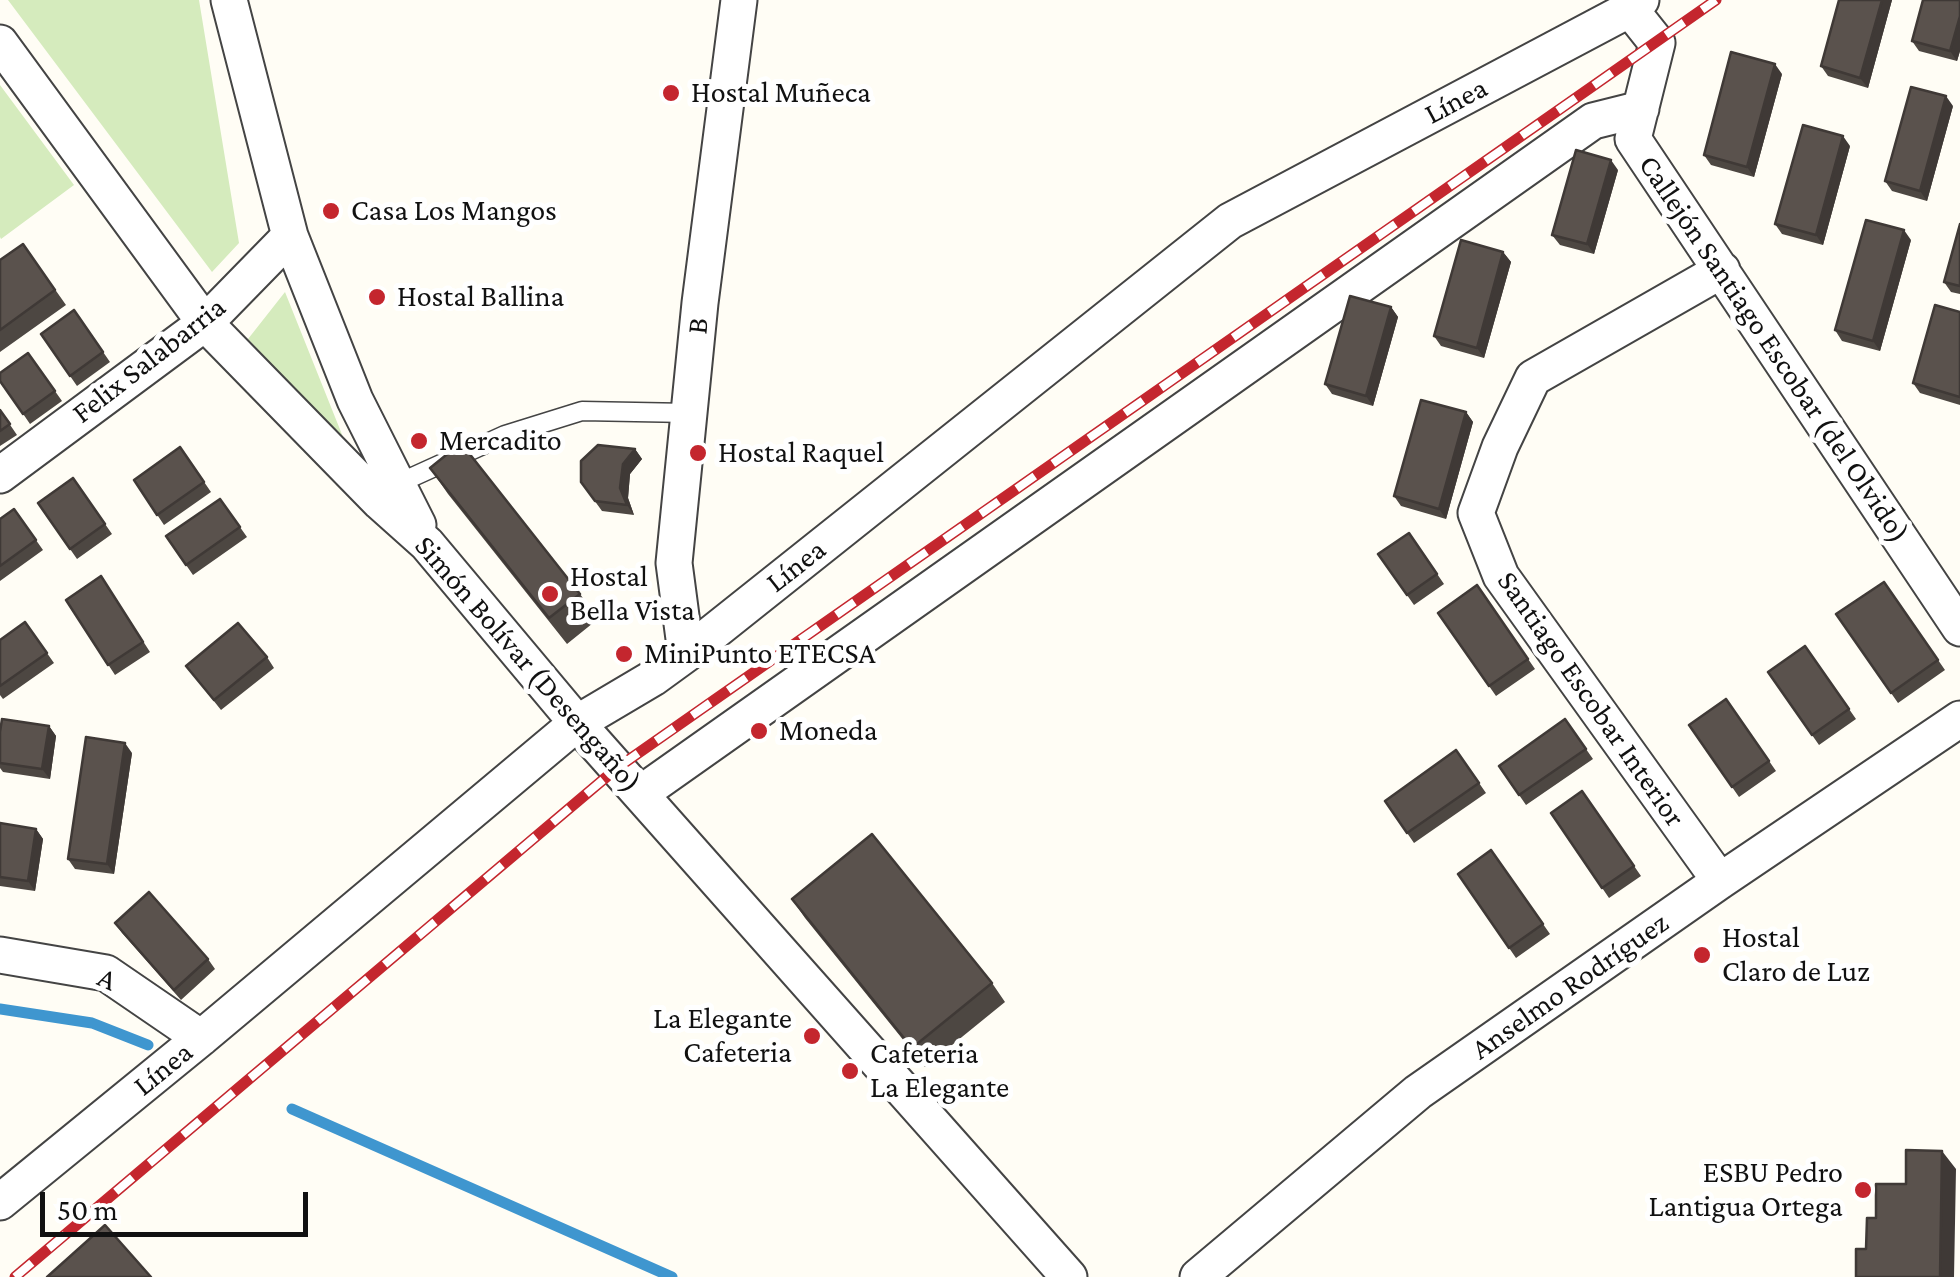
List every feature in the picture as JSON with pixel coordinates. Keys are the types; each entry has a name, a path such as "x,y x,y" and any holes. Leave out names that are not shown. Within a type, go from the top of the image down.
{"street":[{"path":"229,0 290,236 356,400 427,544"},
{"name":"B","path":"686,654 674,562 700,304 739,0"},
{"name":"Callejón Santiago Escobar (del Olvido)","path":"1635,4 1658,43 1633,139 1960,628"},
{"name":"Línea","path":"0,1202 577,723 686,654 1230,221 1635,4"},
{"name":"Simón Bolívar (Desengaño)","path":"0,43 205,323 380,502 427,544 577,723 1069,1277"},
{"path":"640,794 1593,121 1641,108"},
{"name":"Felix Salabarria","path":"0,475 205,323 290,236"},
{"name":"Santiago Escobar Interior","path":"1720,881 1501,576 1476,513 1500,446 1534,378 1722,270"},
{"name":"Anselmo Rodríguez","path":"1198,1277 1418,1092 1960,718"},
{"name":"A","path":"0,955 106,973 200,1038"}],"lane":[{"path":"397,484 505,435 582,411 689,413"}],"green space":[{"path":"8,0 199,0 239,243 212,272"},
{"path":"0,85 74,185 1,239 0,237"},
{"path":"285,292 347,447 248,339"}],"building":[{"path":"1839,0 1882,0 1860,78 1821,66"},
{"path":"1923,0 1960,0 1960,16 1950,51 1912,41"},
{"path":"1731,52 1775,64 1747,167 1704,155"},
{"path":"1911,87 1946,96 1920,191 1885,181"},
{"path":"1803,125 1843,136 1816,235 1775,224"},
{"path":"1576,150 1611,160 1587,244 1552,235"},
{"path":"1866,220 1904,230 1873,341 1835,330"},
{"path":"1960,224 1960,286 1944,282"},
{"path":"1461,240 1503,252 1477,348 1434,336"},
{"path":"23,244 55,290 0,330 0,260"},
{"path":"1350,296 1391,307 1366,396 1325,384"},
{"path":"1935,305 1960,312 1960,397 1913,383"},
{"path":"74,310 103,352 70,376 41,334"},
{"path":"28,353 55,391 23,414 0,381 0,373"},
{"path":"1421,400 1466,412 1439,509 1394,496"},
{"path":"0,410 10,424 0,431"},
{"path":"461,443 580,594 549,618 430,468"},
{"path":"598,445 635,449 623,464 620,488 627,505 595,501 581,482 581,461"},
{"path":"180,447 204,482 157,515 134,480"},
{"path":"73,478 105,524 70,549 38,503"},
{"path":"220,499 240,527 186,565 166,536"},
{"path":"14,509 36,540 0,566 0,519"},
{"path":"1409,533 1437,574 1407,595 1378,554"},
{"path":"101,576 143,642 108,665 66,600"},
{"path":"1884,582 1938,660 1891,693 1836,614"},
{"path":"1477,585 1528,659 1489,686 1438,613"},
{"path":"25,622 47,653 0,686 0,640"},
{"path":"238,623 267,657 214,700 186,666"},
{"path":"1805,646 1849,709 1812,735 1768,672"},
{"path":"1726,699 1769,761 1732,787 1689,725"},
{"path":"2,719 49,726 42,769 0,763"},
{"path":"1565,719 1586,749 1519,795 1499,766"},
{"path":"86,737 125,743 107,864 68,859"},
{"path":"1456,750 1479,783 1407,833 1385,801"},
{"path":"1582,791 1634,866 1602,888 1551,813"},
{"path":"0,823 36,829 28,881 0,877"},
{"path":"872,834 992,983 912,1048 792,899"},
{"path":"1491,850 1543,924 1509,948 1458,874"},
{"path":"149,892 208,959 174,990 115,923"},
{"path":"1906,1150 1942,1151 1940,1277 1856,1277 1856,1249 1866,1249 1867,1218 1876,1218 1876,1184 1906,1184"},
{"path":"105,1225 151,1277 47,1277"}],"waterway":[{"path":"0,1009 92,1023 148,1045"},
{"path":"292,1109 672,1277"}],"railway":[{"path":"15,1277 617,768 1716,0"}],"place":[{"name":"Hostal Muñeca","path":"671,93"},
{"name":"Casa Los Mangos","path":"331,211"},
{"name":"Hostal Ballina","path":"377,297"},
{"name":"Mercadito","path":"419,441"},
{"name":"Hostal Raquel","path":"698,453"},
{"name":"Hostal Bella Vista","path":"550,594"},
{"name":"MiniPunto ETECSA","path":"624,654"},
{"name":"Moneda","path":"759,731"},
{"name":"Hostal Claro de Luz","path":"1702,955"},
{"name":"La Elegante Cafeteria","path":"812,1036"},
{"name":"Cafeteria La Elegante","path":"850,1071"},
{"name":"ESBU Pedro Lantigua Ortega","path":"1863,1190"}]}
